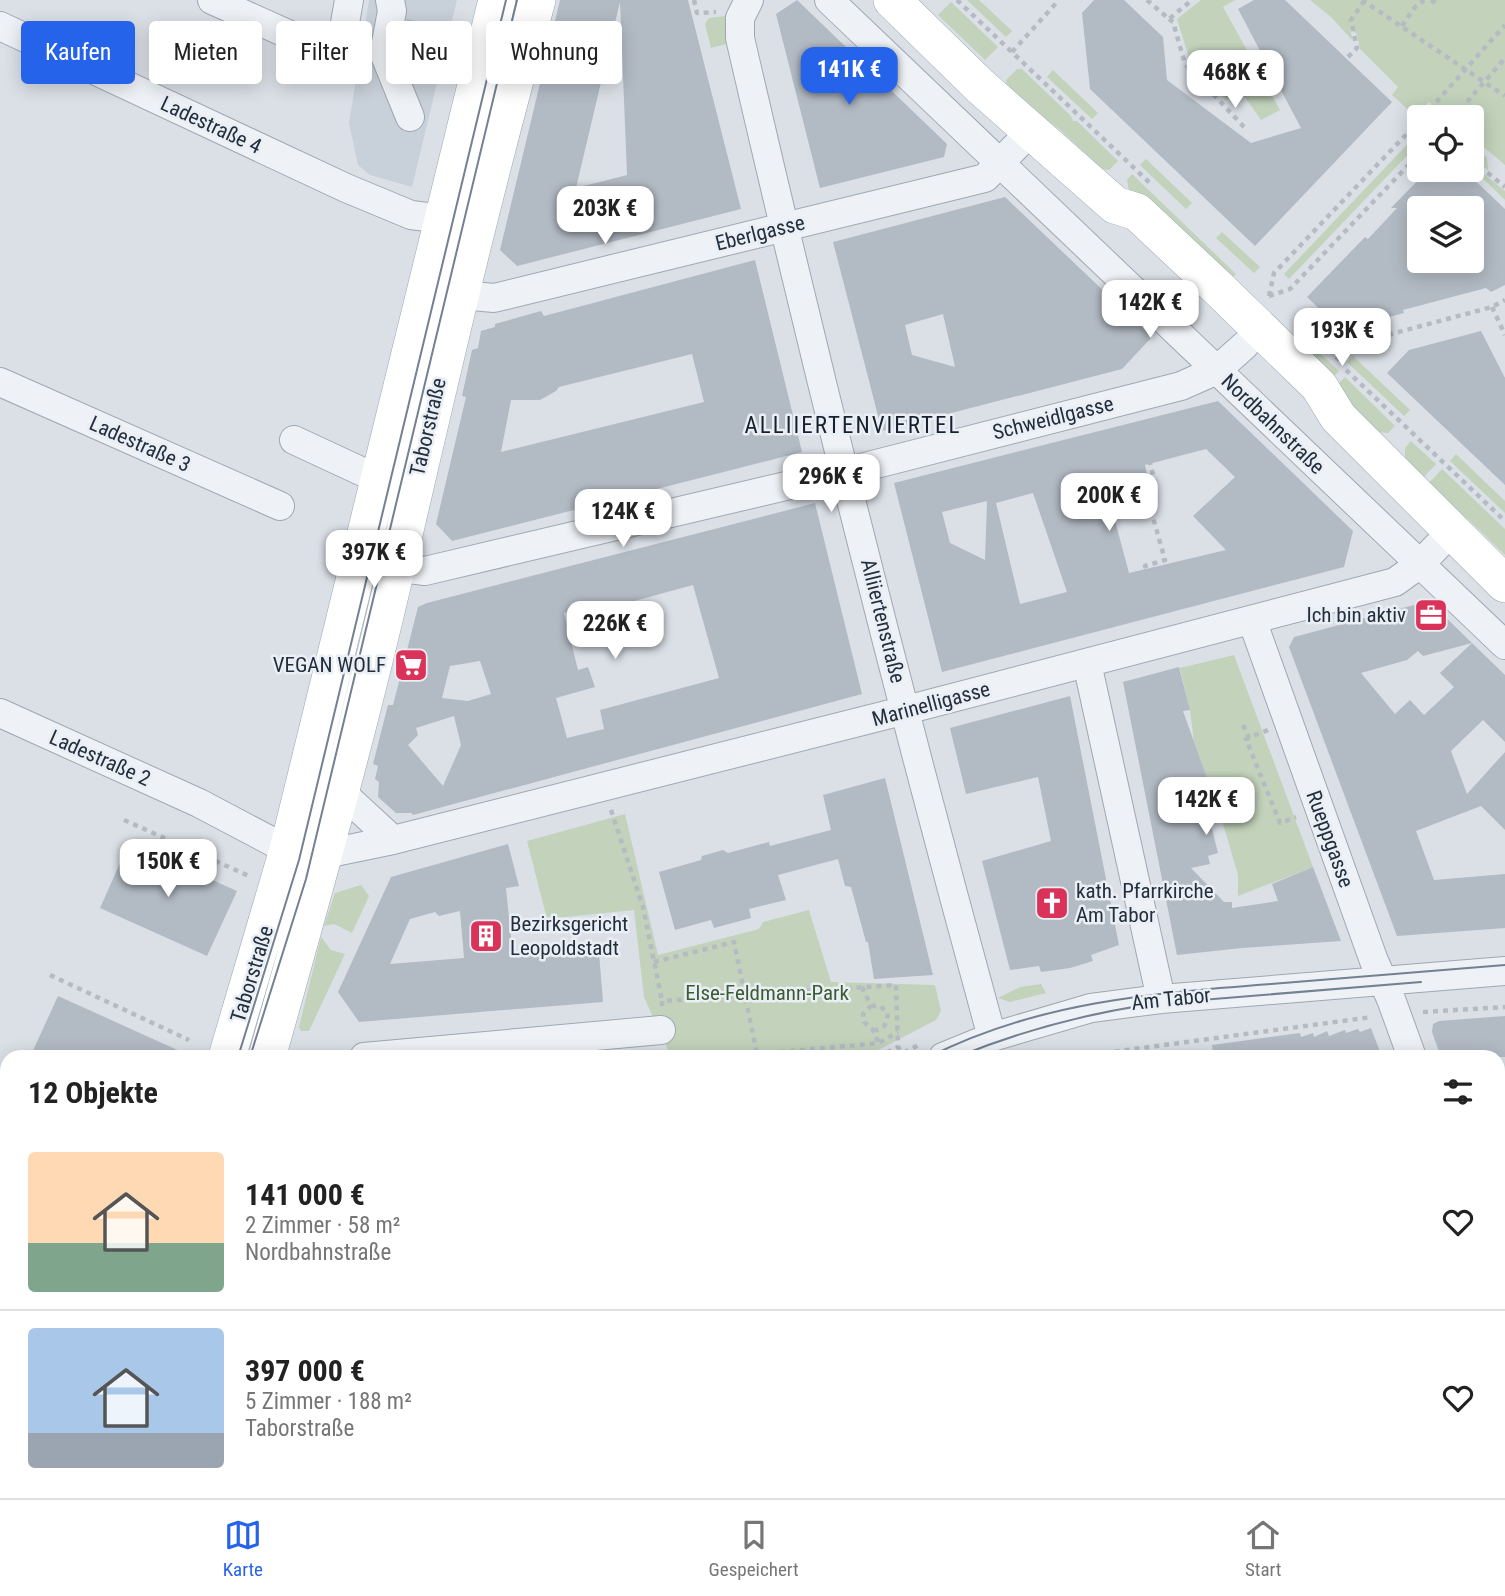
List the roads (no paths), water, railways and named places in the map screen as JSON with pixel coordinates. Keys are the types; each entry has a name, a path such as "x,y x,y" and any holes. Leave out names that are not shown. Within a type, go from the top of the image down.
{"main road":[{"name":"Taborstraße","path":"268,1050 307,852 460,221 497,0"},
{"name":"Taborstraße","path":"460,221 537,0"},
{"name":"Nordbahnstraße","path":"892,0 980,86 1115,205 1137,212 1226,296 1319,386 1338,417 1505,584"},
{"name":"Nordbahnstraße","path":"1115,205 1121,226 1245,345 1301,397 1338,417"},
{"name":"Taborstraße","path":"230,1050 307,852 341,792 377,566"}],"street":[{"path":"212,0 339,57 349,0"},
{"path":"390,0 392,11 383,53 410,117"},
{"name":"Taborstraße","path":"460,221 511,0"},
{"name":"Alliiertenstraße","path":"749,0 741,11 740,38 783,228 992,1037"},
{"name":"Nordbahnstraße","path":"829,0 1505,645"},
{"name":"Ladestraße 4","path":"0,26 346,188 411,215 460,221"},
{"name":"Eberlgasse","path":"443,293 494,298 985,178 1032,130"},
{"name":"Schweidlgasse","path":"377,566 425,571 845,472 1181,386 1217,370 1245,345"},
{"name":"Ladestraße 3","path":"0,382 280,506"},
{"path":"293,440 396,483"},
{"name":"Marinelligasse","path":"307,852 393,840 1395,582 1420,565 1451,532"},
{"name":"Rueppgasse","path":"1252,620 1320,809 1394,980 1396,1014 1409,1050"},
{"path":"1087,663 1161,999"},
{"name":"Ladestraße 2","path":"0,713 307,852"},
{"path":"341,792 393,840"},
{"name":"Taborstraße","path":"246,1050 307,852"},
{"name":"Am Tabor","path":"960,1050 992,1037 1091,1008 1161,999 1505,971"},
{"name":"Am Tabor","path":"1394,980 1505,984"},
{"path":"441,1050 661,1030"}],"tram line":[{"path":"240,1050 299,860 506,0"},
{"path":"252,1050 306,879 517,0"},
{"path":"944,1050 1011,1024 1096,1003 1183,991 1505,965"},
{"path":"1177,1002 1421,982"},
{"path":"976,1050 1053,1024 1152,1004"}],"place":[{"name":"Ich bin aktiv","path":"1431,615"},
{"name":"VEGAN WOLF","path":"411,665"},
{"name":"kath. Pfarrkirche Am Tabor","path":"1052,903"},
{"name":"Bezirksgericht Leopoldstadt","path":"486,936"}],"district":[{"name":"ALLIIERTENVIERTEL","path":"853,425"}],"park label":[{"name":"Else-Feldmann-Park","path":"767,993"}]}
